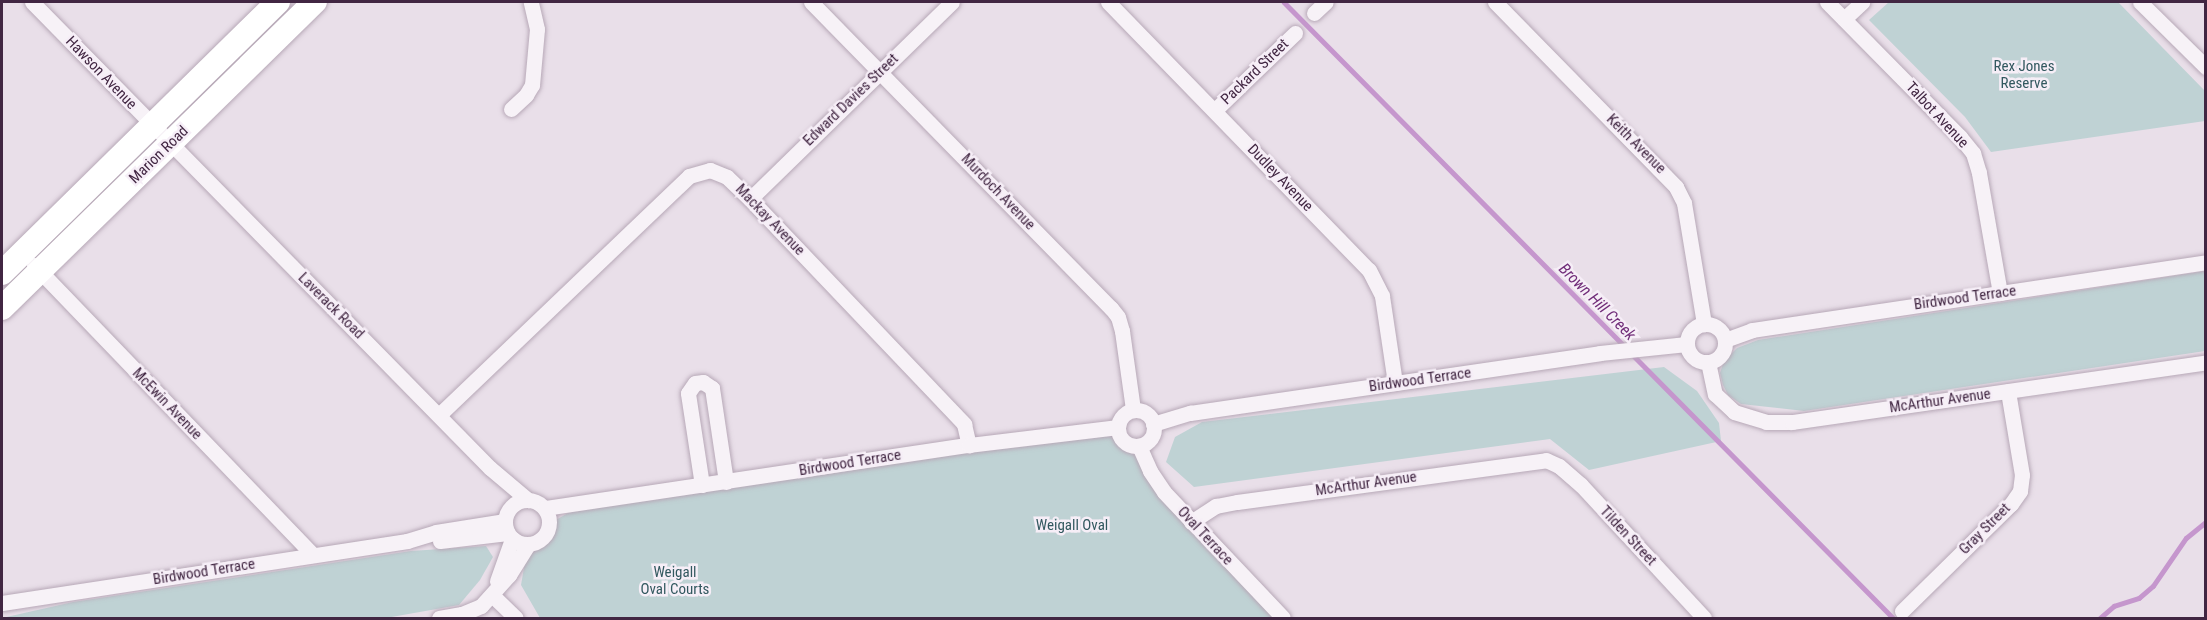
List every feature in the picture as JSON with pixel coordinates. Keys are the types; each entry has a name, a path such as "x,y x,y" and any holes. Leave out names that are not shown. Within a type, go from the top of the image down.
{"main road":[{"name":"Marion Road","path":"9,261 152,126 278,2"},
{"name":"Marion Road","path":"2,308 315,2"}],"street":[{"name":"Hawson Avenue","path":"32,2 170,144"},
{"path":"511,110 526,96 532,85 537,29 531,2"},
{"name":"Murdoch Avenue","path":"811,2 1118,317 1133,410"},
{"name":"Edward Davies Street","path":"750,199 952,2"},
{"name":"Dudley Avenue","path":"1108,2 1215,110 1376,281 1382,296 1395,383"},
{"path":"1314,13 1326,2"},
{"name":"Keith Avenue","path":"1495,2 1676,187 1684,203 1704,324"},
{"name":"Talbot Avenue","path":"1827,2 1973,153 1979,173 2000,293"},
{"path":"1844,19 1862,2"},
{"path":"2140,2 2203,59"},
{"name":"Packard Street","path":"1215,110 1294,33"},
{"name":"Laverack Road","path":"170,144 490,468 528,500"},
{"name":"Mackay Avenue","path":"439,415 689,176 710,170 727,177 750,199 964,424 969,445"},
{"name":"McEwin Avenue","path":"9,261 33,276 313,555"},
{"name":"Birdwood Terrace","path":"1725,340 1752,330 2205,262"},
{"path":"1704,324 1721,331 1725,340 1723,352 1708,362 1700,361 1691,354 1687,344 1694,329 1704,324"},
{"name":"Birdwood Terrace","path":"1154,424 1190,413 1600,353 1687,344"},
{"name":"McArthur Avenue","path":"1708,362 1716,394 1723,404 1734,412 1766,422 1792,422 2205,362"},
{"path":"702,485 688,393 695,383 703,382 712,388 726,482"},
{"name":"Gray Street","path":"1902,610 2011,504 2020,491 2022,475 2008,391"},
{"path":"1133,410 1146,412 1154,424 1152,436 1139,446 1124,442 1117,428 1124,414 1133,410"},
{"name":"Birdwood Terrace","path":"544,508 969,445 1117,428"},
{"name":"Oval Terrace","path":"1139,446 1159,485 1191,522 1283,618"},
{"name":"McArthur Avenue","path":"1191,522 1216,506 1237,502 1546,460"},
{"name":"Tilden Street","path":"1546,460 1559,466 1581,485 1704,618"},
{"name":"Laverack Road","path":"490,468 512,506"},
{"path":"438,618 462,614 481,606 492,595 528,545 541,540 549,524 544,508 528,500 512,506 492,595"},
{"name":"Birdwood Terrace","path":"549,524 585,503"},
{"path":"508,531 528,545"},
{"name":"Birdwood Terrace","path":"2,603 407,541 436,542 508,531"},
{"path":"492,595 516,618"}],"green space":[{"name":"Rex Jones Reserve","path":"1889,2 2118,2 2205,91 2205,121 1991,152 1965,117 1869,20"},
{"path":"2205,271 2205,351 1804,411 1741,404 1728,395 1720,373 1724,361 1737,348 1758,340"},
{"path":"1664,367 1697,391 1719,423 1721,441 1589,470 1550,439 1194,487 1166,462 1175,437 1202,422"},
{"name":"Weigall Oval","path":"1117,427 1124,442 1139,446 1164,492 1283,618 540,618 521,585 528,545 541,540 549,524 585,503"},
{"path":"486,546 493,557 480,580 459,605 386,618 2,618 73,602 411,551"}],"waterway":[{"name":"Brown Hill Creek","path":"1284,2 1626,348"},
{"name":"Brown Hill Creek","path":"1632,354 1893,618"},
{"name":"Brown Hill Creek","path":"2100,618 2114,606 2139,598 2153,586 2186,538 2206,522"}],"park label":[{"name":"Weigall Oval Courts","path":"675,580"}]}
